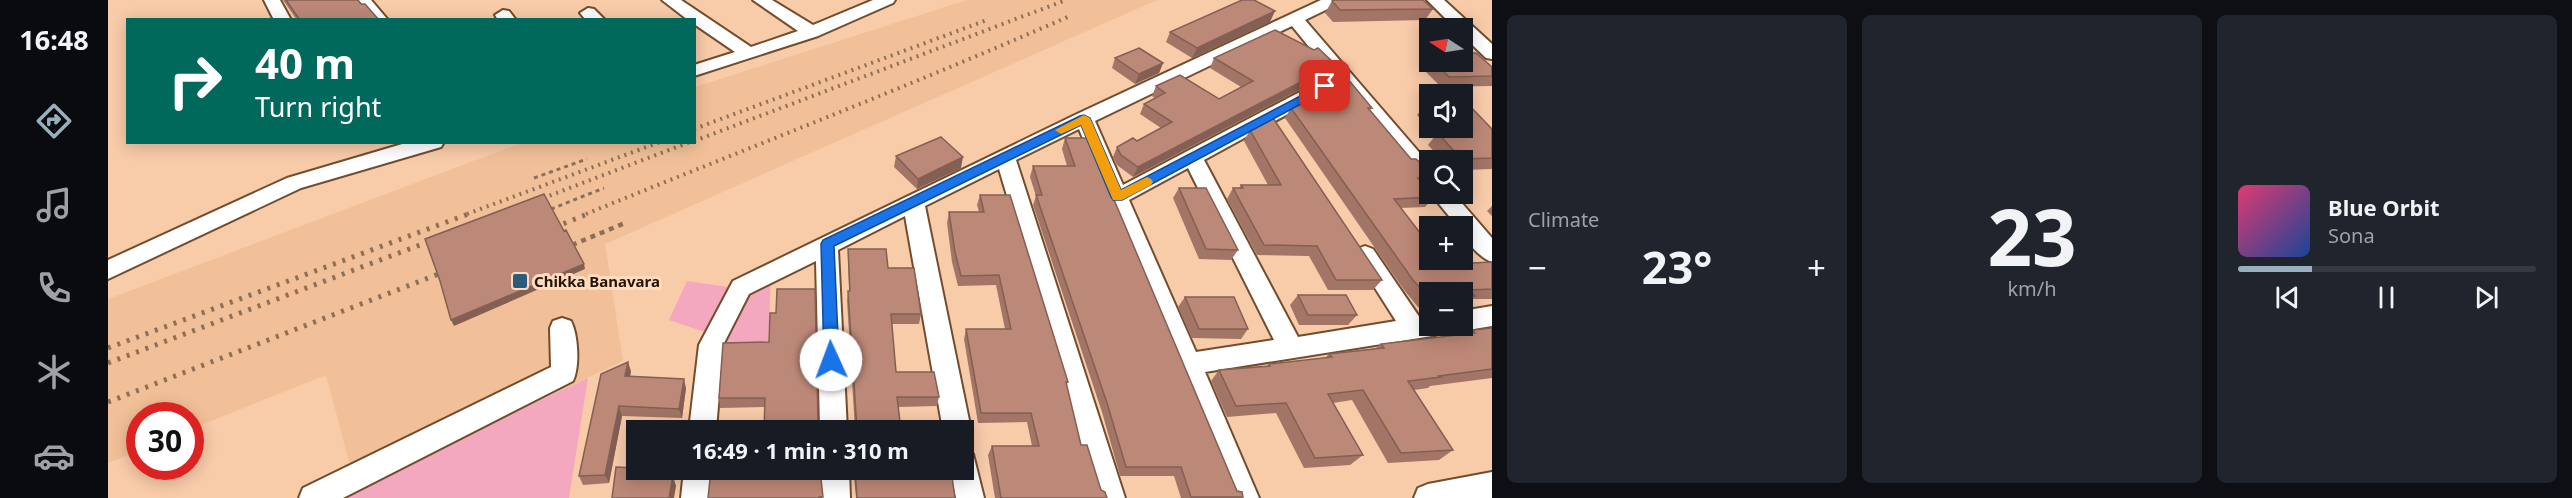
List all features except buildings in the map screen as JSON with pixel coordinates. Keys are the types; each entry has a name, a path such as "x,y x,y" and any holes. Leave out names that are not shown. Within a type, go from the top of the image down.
{"street":[{"path":"272,0 282,18"},
{"path":"362,0 378,18"},
{"path":"670,0 750,54"},
{"path":"761,0 812,32"},
{"path":"696,71 812,32 867,4 887,0"},
{"path":"703,420 711,345 741,288 1084,118 1334,0"},
{"path":"1429,4 1438,18"},
{"path":"1429,4 1492,54"},
{"path":"1295,19 1419,166"},
{"path":"1473,55 1492,73"},
{"path":"1118,197 1343,76"},
{"path":"1271,115 1284,135"},
{"path":"1084,118 1245,498"},
{"path":"108,270 294,183 423,144"},
{"path":"1005,157 1111,498"},
{"path":"1192,157 1291,348"},
{"path":"913,202 955,420"},
{"path":"1450,204 1492,253"},
{"path":"1356,241 1419,322"},
{"path":"828,244 834,420"},
{"path":"1473,319 1492,316"},
{"path":"313,498 564,373 562,328"},
{"path":"1190,364 1419,328"},
{"path":"694,498 697,480"},
{"path":"835,480 836,498"},
{"path":"966,480 970,498"},
{"path":"1446,496 1492,486"}],"path":[{"path":"534,178 587,159"},
{"path":"551,209 604,188"},
{"path":"572,245 625,223"}],"shaded area":[{"path":"967,0 1157,0 605,244 623,361 356,487 326,375 204,424 204,402 126,402 126,455 108,463 108,299 518,144 696,144 696,87"},
{"path":"771,275 768,349 727,350 715,344 743,290"},
{"path":"687,281 735,288 711,334 669,320"},
{"path":"588,378 569,498 332,498"}],"railway":[{"path":"696,140 1066,0"},
{"path":"586,214 889,92 1070,16"},
{"path":"696,128 987,20"},
{"path":"467,214 655,144"},
{"path":"530,203 685,144"},
{"path":"108,348 471,213"},
{"path":"545,231 590,213"},
{"path":"108,363 441,237"},
{"path":"108,402 454,268"}],"slow traffic":[{"path":"1061,130 1084,118 1118,197 1147,182"}],"place":[{"name":"Chikka Banavara","path":"520,281"}],"route":[{"path":"831,360 828,244 1084,118 1118,197 1325,86"}]}
